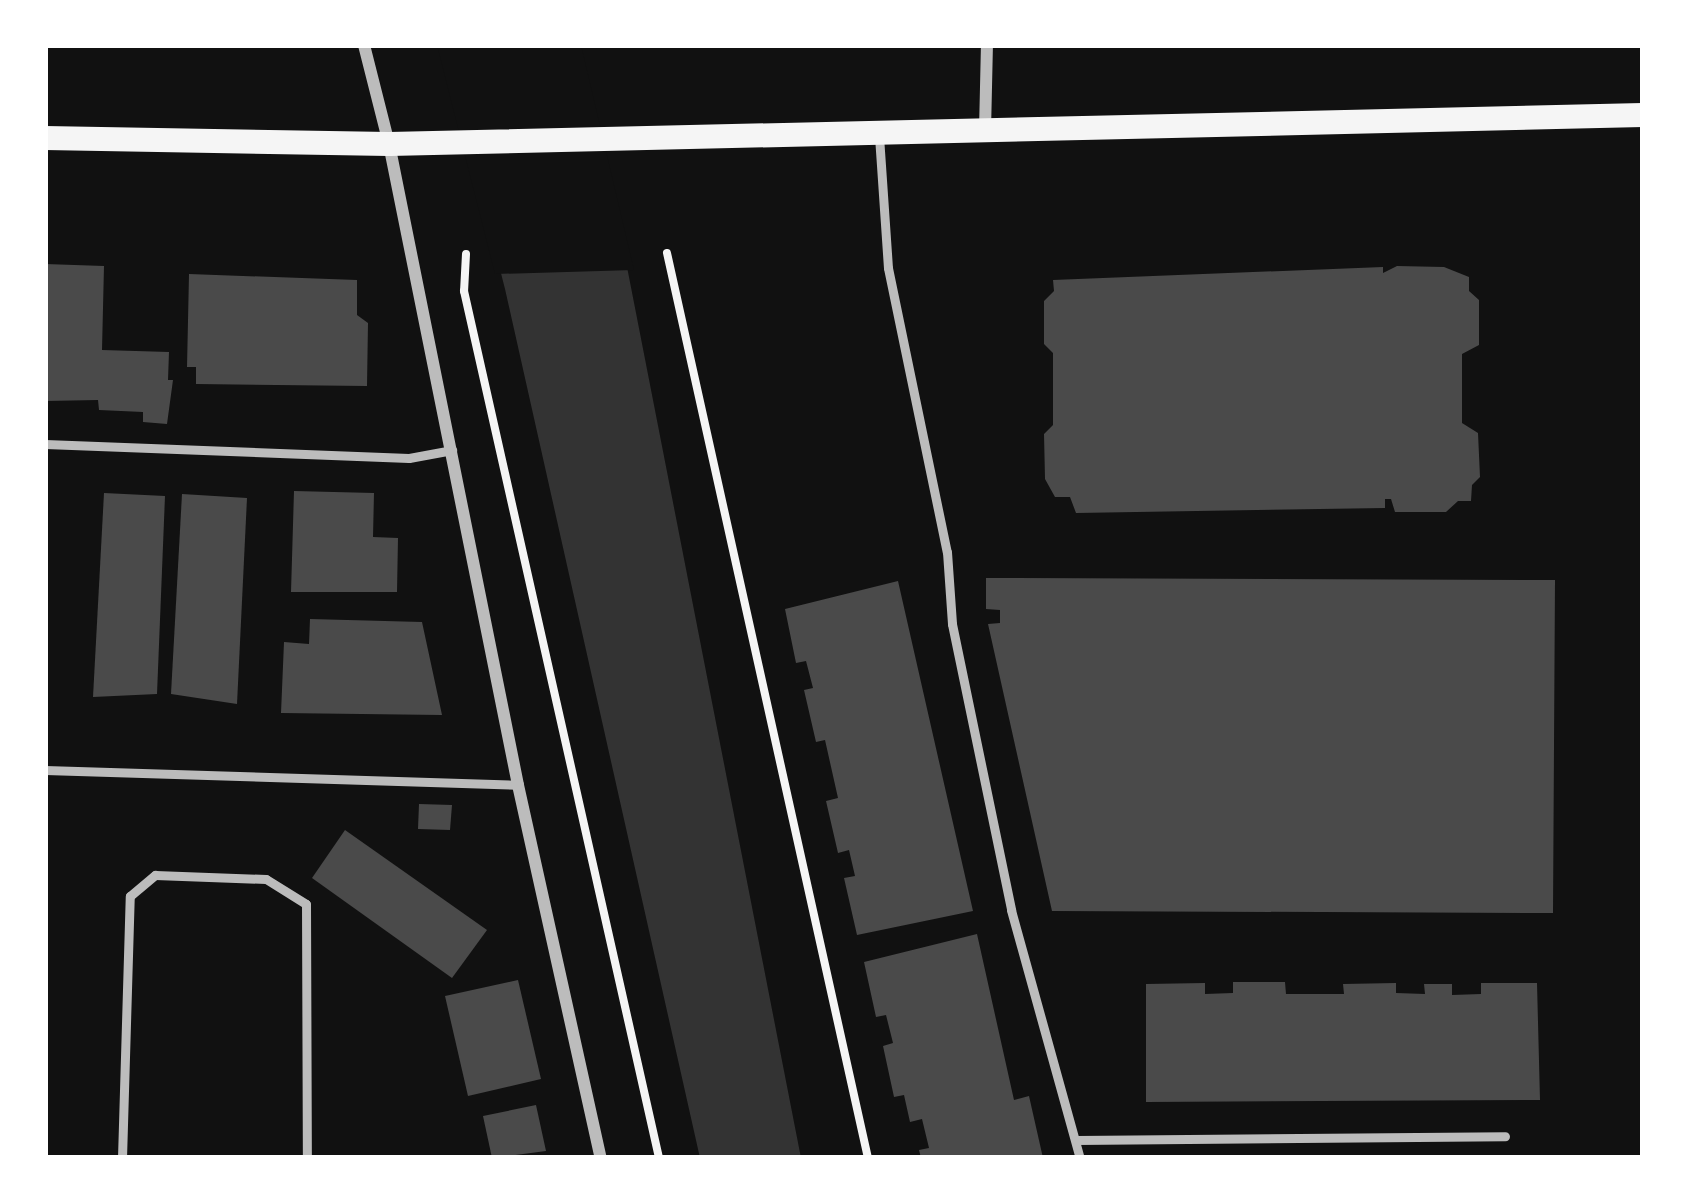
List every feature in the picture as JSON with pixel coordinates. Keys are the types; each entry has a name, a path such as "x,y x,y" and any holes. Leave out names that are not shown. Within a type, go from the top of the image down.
{"main road":[{"path":"45,138 389,144 607,141 1643,115"}],"street":[{"path":"364,45 389,144 518,784 601,1158"},
{"path":"985,131 987,45"}],"lane":[{"path":"879,136 888,268 947,552 952,624 1011,910 1079,1158"},
{"path":"45,444 409,458 453,450"},
{"path":"45,770 518,784"},
{"path":"122,1158 130,896 155,874 266,879 306,904 307,1158"},
{"path":"1076,1140 1505,1136"}],"path":[{"path":"466,254 464,291 659,1158"},
{"path":"667,254 868,1158"}],"shaded area":[{"path":"443,45 575,45 628,272 801,1158 700,1158 505,289"}],"pier":[{"path":"437,45 581,45 634,270 495,274"}],"building":[{"path":"45,264 104,266 102,350 169,352 168,380 173,380 167,424 143,422 143,412 99,410 98,400 45,401"},
{"path":"1397,266 1444,267 1469,277 1469,291 1479,300 1479,345 1462,354 1462,423 1478,433 1480,477 1472,485 1471,501 1458,501 1446,512 1395,512 1391,499 1385,499 1385,508 1076,513 1070,497 1055,497 1045,479 1044,434 1053,425 1053,353 1044,344 1044,301 1054,291 1053,280 1383,267 1383,273"},
{"path":"189,274 357,280 357,315 368,323 367,386 196,384 196,367 187,367"},
{"path":"294,491 374,493 373,537 398,538 397,592 291,592"},
{"path":"104,493 165,496 157,694 93,697"},
{"path":"182,494 247,498 237,704 171,694"},
{"path":"986,578 1555,580 1553,913 1052,911 988,624 1000,623 1000,610 986,609"},
{"path":"898,581 973,911 857,935 844,878 855,876 849,850 838,853 826,801 838,798 825,740 816,742 804,690 813,688 806,661 796,663 785,609"},
{"path":"310,619 422,622 442,715 281,713 284,642 309,644"},
{"path":"419,804 452,805 450,830 418,829"},
{"path":"345,830 487,930 452,978 312,878"},
{"path":"977,934 1014,1100 1029,1096 1043,1158 921,1158 919,1150 929,1148 922,1119 910,1122 904,1095 894,1097 883,1046 893,1043 886,1015 876,1017 864,962"},
{"path":"518,980 541,1079 468,1096 445,996"},
{"path":"1233,982 1285,982 1286,994 1344,994 1343,984 1396,983 1396,993 1425,994 1424,984 1452,984 1452,995 1481,994 1481,983 1537,983 1540,1100 1146,1102 1146,984 1205,983 1205,994 1233,993"},
{"path":"536,1105 546,1151 492,1158 483,1116"}]}
